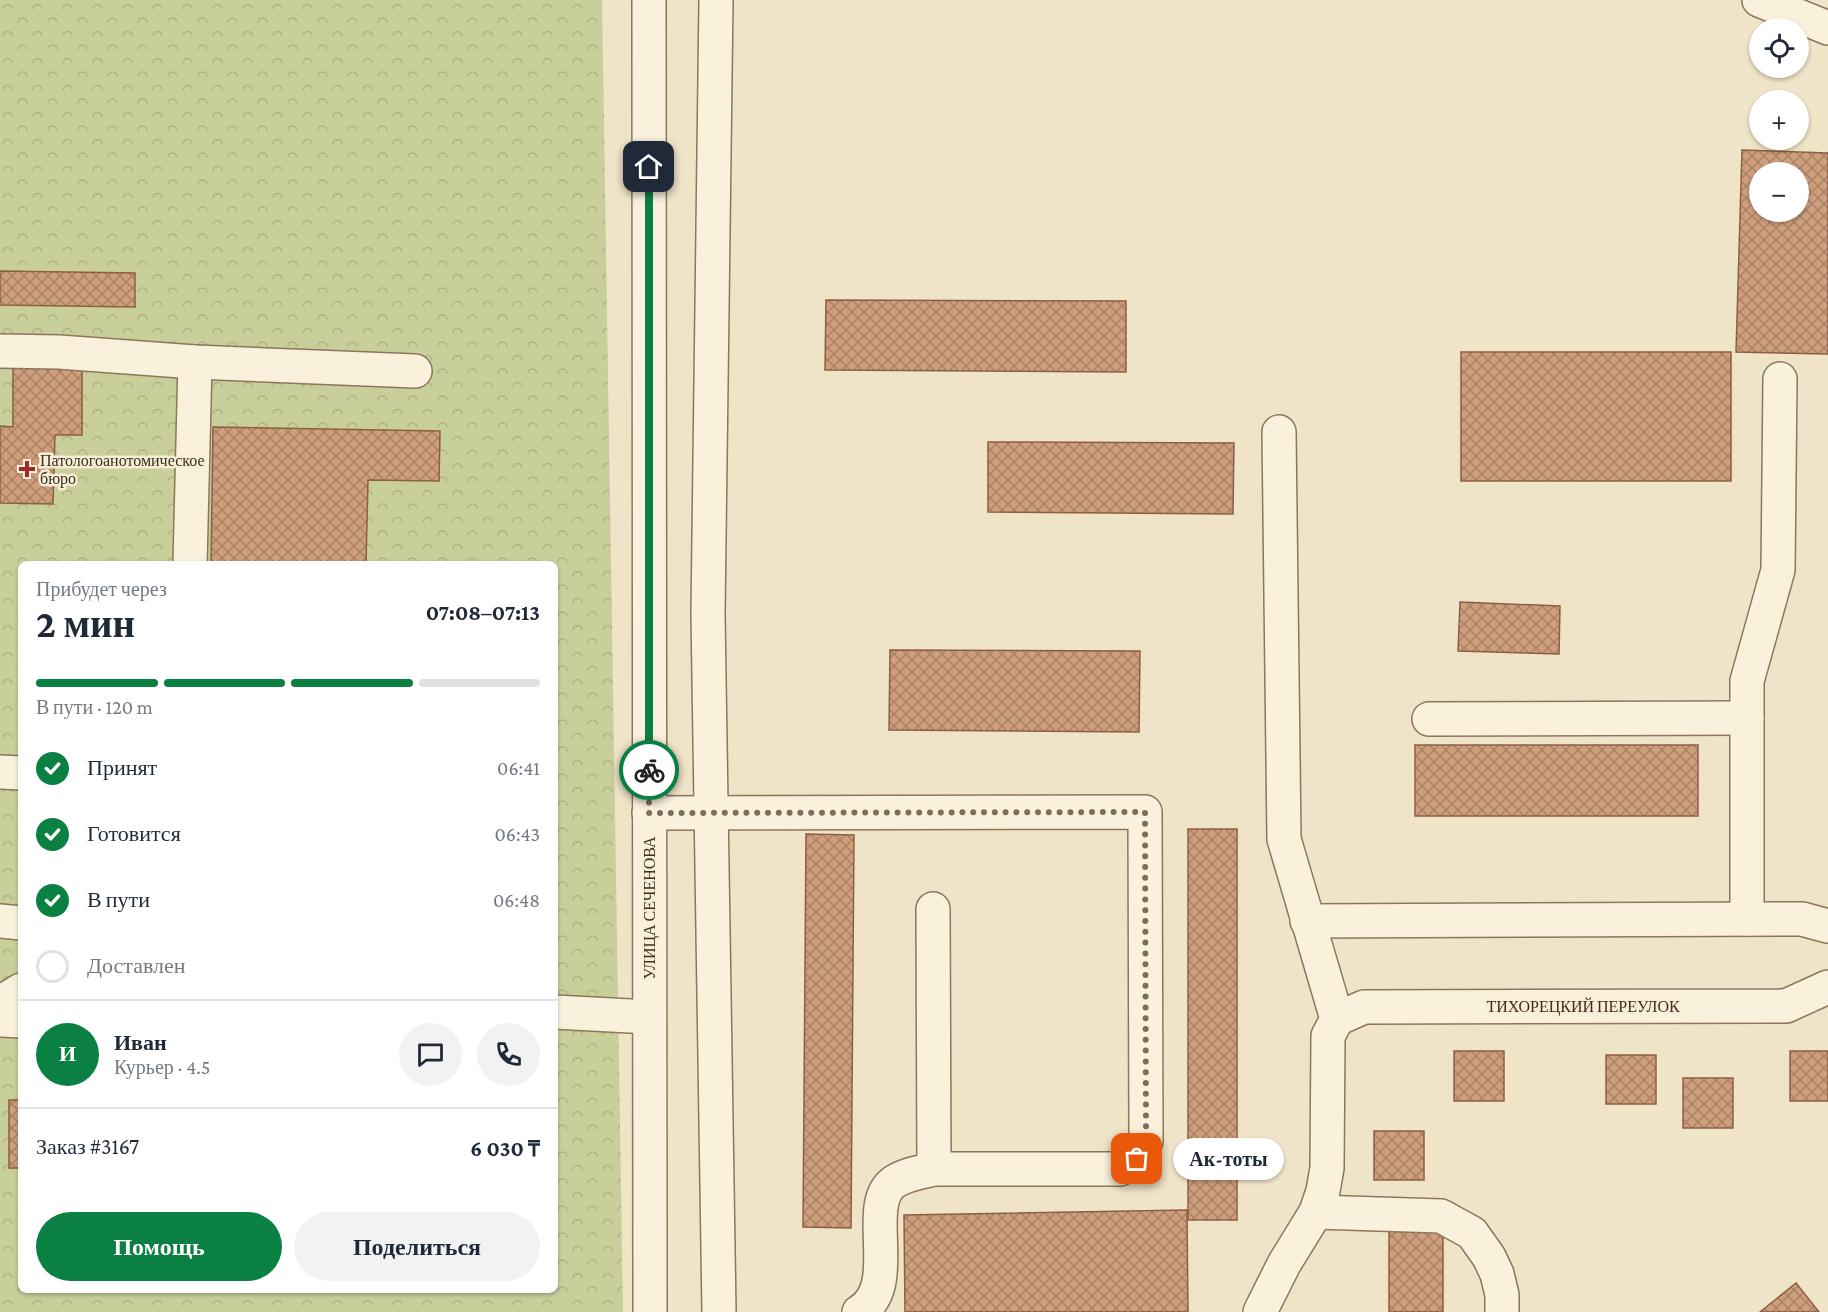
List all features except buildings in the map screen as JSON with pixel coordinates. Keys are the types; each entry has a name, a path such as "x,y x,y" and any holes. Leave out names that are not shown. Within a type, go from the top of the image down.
{"street":[{"name":"УЛИЦА СЕЧЕНОВА","path":"649,0 650,1312"},
{"path":"716,0 708,615 709,813 719,1312"},
{"path":"1762,1 1828,28"},
{"path":"0,351 59,352 195,362 415,371"},
{"path":"189,561 195,362"},
{"path":"1747,919 1747,681 1778,570 1780,379"},
{"path":"1260,1312 1284,1264 1316,1212 1323,1191 1327,1168 1328,1036 1337,1018 1284,839 1279,432"},
{"path":"1429,719 1747,718"},
{"path":"0,772 18,773"},
{"path":"649,813 1145,812 1146,1141 1137,1159 1120,1169 934,1169 911,1174 892,1183 883,1199 880,1220 881,1277 876,1292 864,1309 859,1312"},
{"path":"933,909 934,1169"},
{"path":"1307,921 1802,919 1828,926"},
{"path":"0,921 18,923"},
{"name":"ТИХОРЕЦКИЙ ПЕРЕУЛОК","path":"1337,1018 1364,1007 1785,1006 1828,987"},
{"path":"0,1003 18,992"},
{"path":"558,1012 649,1017"},
{"path":"0,1020 18,1021"},
{"path":"1316,1212 1441,1216 1472,1233 1489,1257 1497,1274 1502,1295 1502,1312"}],"green space":[{"path":"0,0 602,0 623,1312 0,1312"}],"way so far":[{"path":"649,770 649,813 1145,812 1146,1141 1137,1159"}],"place":[{"name":"Патологоанотомическое бюро","path":"27,469"},
{"name":"Ак-тоты","path":"1137,1159"}],"route":[{"path":"649,167 649,770"}]}
